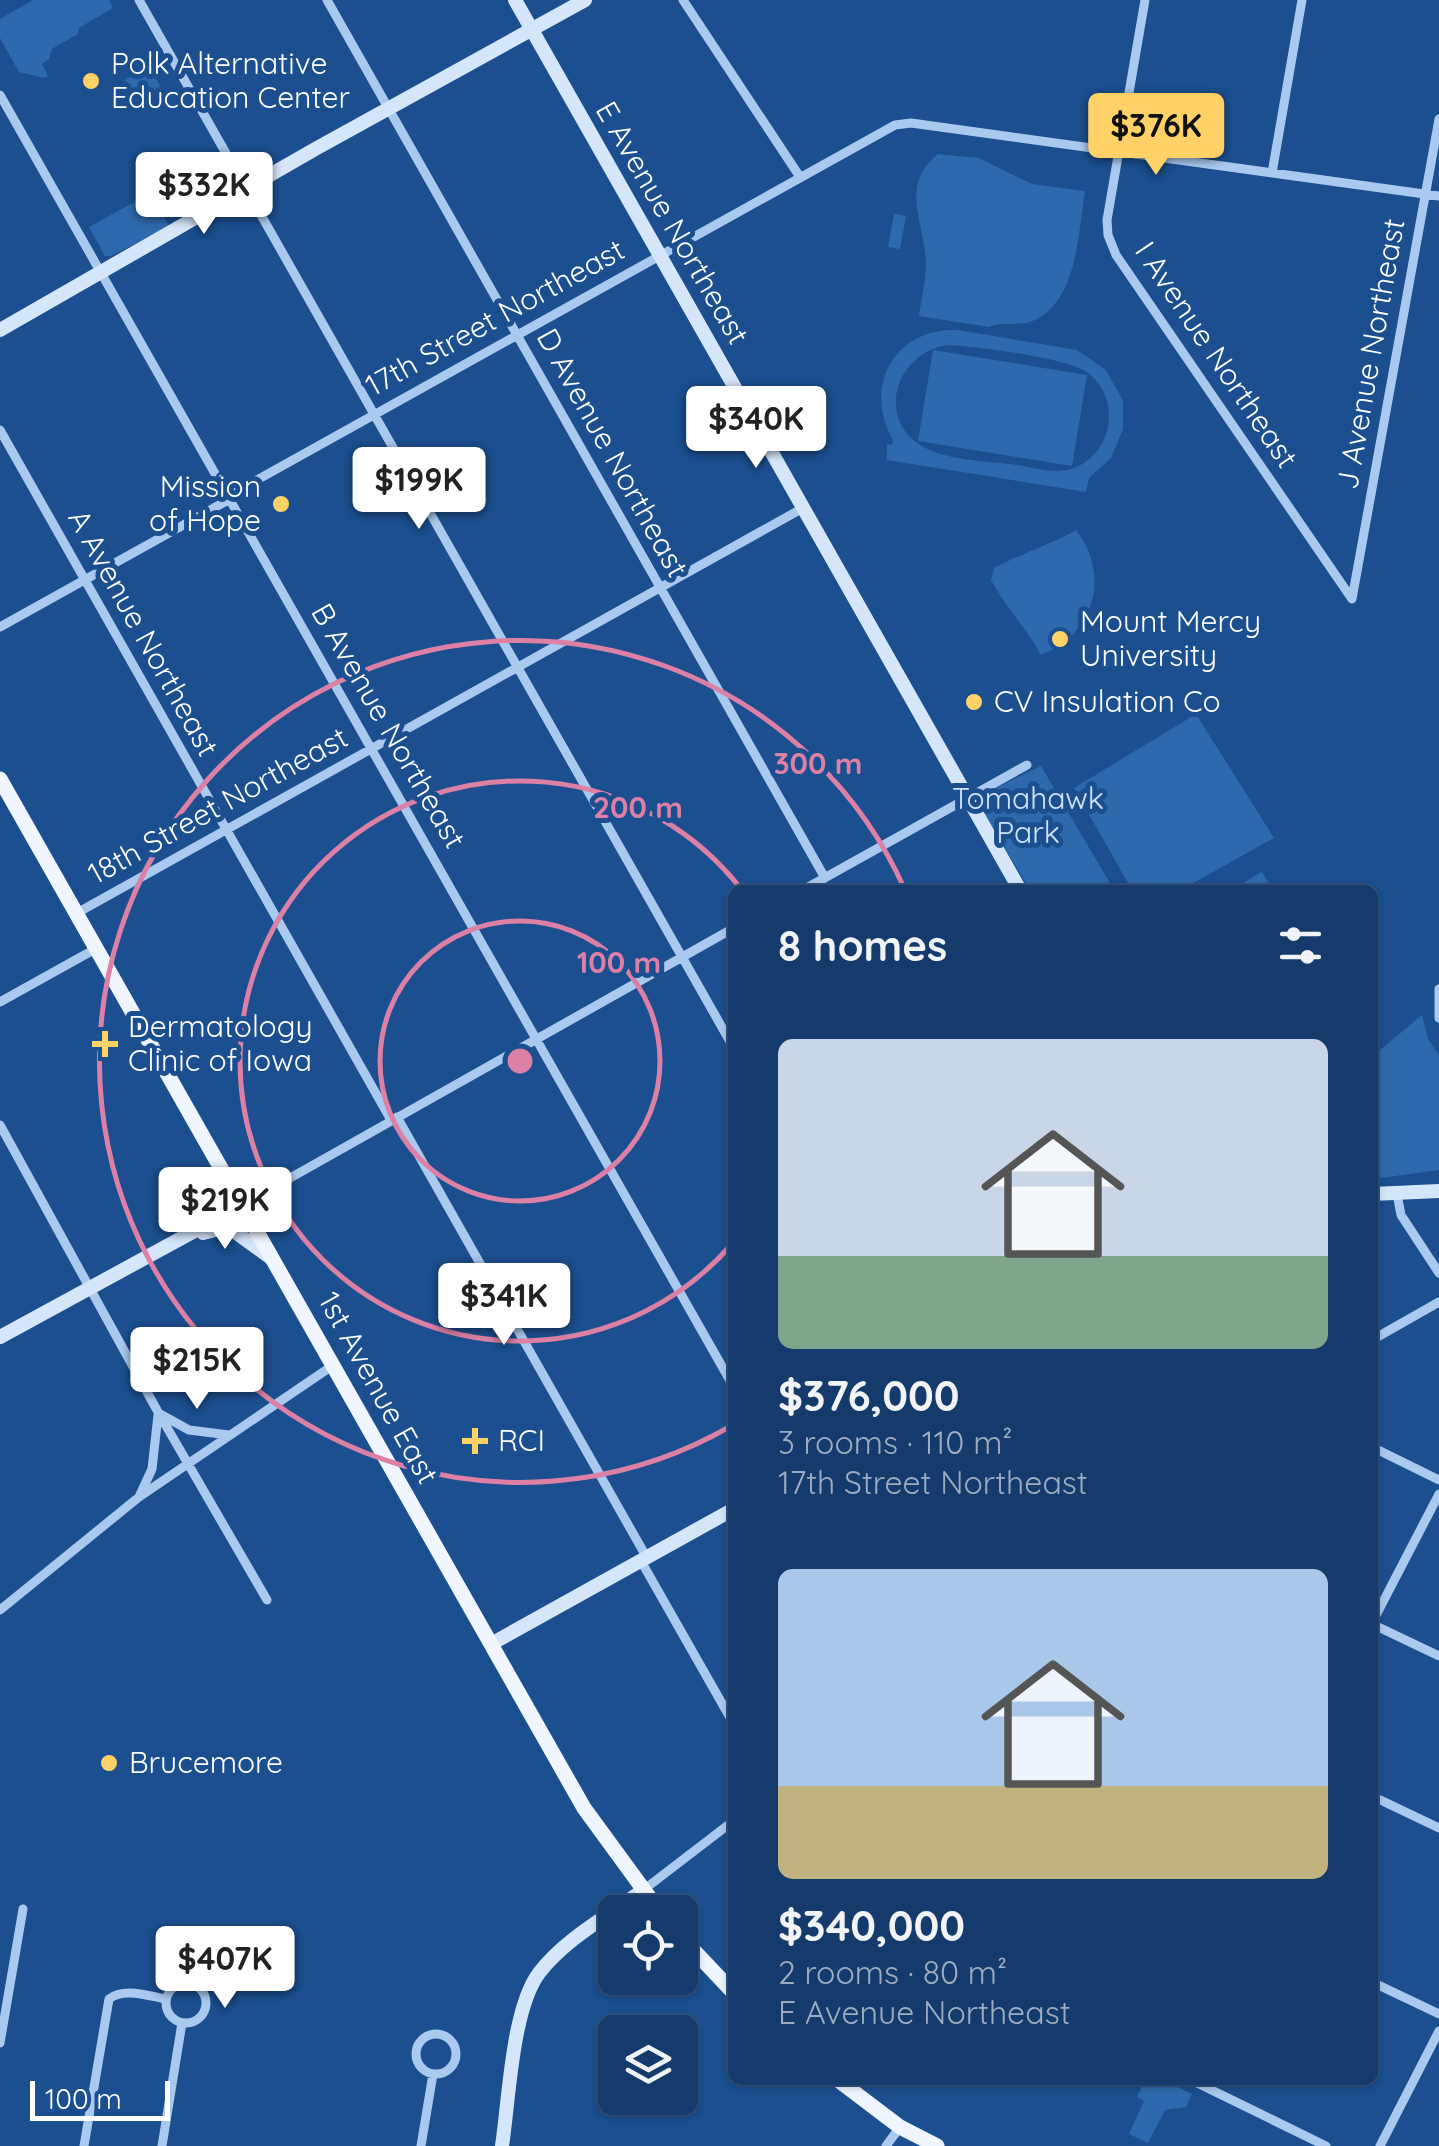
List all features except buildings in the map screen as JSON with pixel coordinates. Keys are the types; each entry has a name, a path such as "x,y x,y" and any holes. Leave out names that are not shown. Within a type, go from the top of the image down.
{"main road":[{"name":"1st Avenue East","path":"0,779 584,1808 645,1895"},
{"path":"698,1955 728,1986"},
{"path":"845,2085 900,2127 938,2146"}],"street":[{"path":"139,0 728,1038"},
{"name":"D Avenue Northeast","path":"327,0 825,878"},
{"name":"E Avenue Northeast","path":"514,0 1017,885"},
{"path":"0,330 585,0"},
{"path":"682,0 800,177"},
{"name":"I Avenue Northeast","path":"1145,0 1107,220 1108,235 1116,254 1352,599"},
{"path":"1272,174 1302,0"},
{"name":"B Avenue Northeast","path":"0,94 728,1377"},
{"name":"J Avenue Northeast","path":"1352,599 1439,119"},
{"name":"17th Street Northeast","path":"0,627 882,131 911,124 1439,196"},
{"name":"A Avenue Northeast","path":"0,430 728,1714"},
{"name":"18th Street Northeast","path":"77,913 803,508"},
{"path":"812,885 1027,765"},
{"path":"0,1337 728,931"},
{"path":"0,1002 97,948"},
{"path":"1439,988 1439,1018"},
{"path":"0,1126 158,1412 268,1600"},
{"path":"1378,1194 1439,1191"},
{"path":"1397,1194 1402,1216 1439,1272"},
{"path":"173,1242 227,1228 277,1263"},
{"path":"1378,1337 1439,1302"},
{"path":"0,1610 139,1497 332,1366"},
{"path":"158,1412 188,1430 229,1435"},
{"path":"139,1497 152,1469 158,1412"},
{"path":"1378,1450 1439,1480"},
{"path":"1378,1611 1439,1494"},
{"path":"491,1644 728,1512"},
{"path":"1378,1626 1439,1656"},
{"path":"1378,1799 1439,1828"},
{"path":"502,2146 522,2011 532,1984 548,1962 565,1948 728,1825"},
{"path":"0,2043 23,1909"},
{"path":"184,1982 200,1988 207,2004 199,2019 182,2023 169,2014 166,1999 176,1985 184,1982"},
{"path":"1378,1985 1439,2014"},
{"path":"84,2146 110,1999 126,1993 166,1999"},
{"path":"162,2146 182,2023"},
{"path":"1380,2146 1439,2032"},
{"path":"438,2034 448,2038 456,2052 450,2070 433,2074 419,2065 417,2048 422,2040 438,2034"},
{"path":"422,2146 433,2074"},
{"path":"1201,2085 1326,2146"},
{"path":"886,2146 900,2127"}],"green space":[{"path":"33,0 109,0 113,8 52,49 49,59 42,64 48,76 44,78 19,72 0,38 0,19"},
{"path":"149,67 165,94 142,109 125,80"},
{"path":"938,154 979,158 1032,184 1085,191 1068,281 1049,310 1035,320 989,327 919,316 926,268 916,193 926,166"},
{"path":"151,193 169,226 105,256 89,227"},
{"path":"894,214 906,216 900,249 888,247"},
{"path":"958,330 1077,350 1106,370 1123,401 1123,429 1111,458 1089,478 1086,492 887,460 887,444 892,445 893,440 884,420 883,381 902,349 917,338","holes":["949,345 1040,357 1085,371 1097,382 1109,410 1104,439 1097,452 1071,469 1051,471 955,457 920,445 898,417 899,386 917,359"]},
{"path":"933,350 1087,375 1072,466 918,441"},
{"path":"1076,530 1093,566 1092,602 1074,633 1041,655 991,580 994,568"},
{"path":"1196,714 1274,838 1190,885 1129,885 1074,788"},
{"name":"Tomahawk Park","path":"1041,766 1111,885 1027,885 975,798"},
{"path":"1262,872 1270,885 1239,885"},
{"path":"1422,1015 1428,1039 1439,1055 1439,1170 1378,1178 1378,1047 1380,1050"},
{"path":"1143,2085 1173,2085 1192,2094 1186,2107 1165,2110 1148,2143 1129,2134 1144,2101 1137,2097"}],"place":[{"name":"Polk Alternative Education Center","path":"91,81"},
{"name":"Mission of Hope","path":"281,504"},
{"name":"Mount Mercy University","path":"1060,639"},
{"name":"CV Insulation Co","path":"974,702"},
{"name":"Dermatology Clinic of Iowa","path":"105,1044"},
{"name":"RCI","path":"475,1441"},
{"name":"Brucemore","path":"109,1763"}]}
